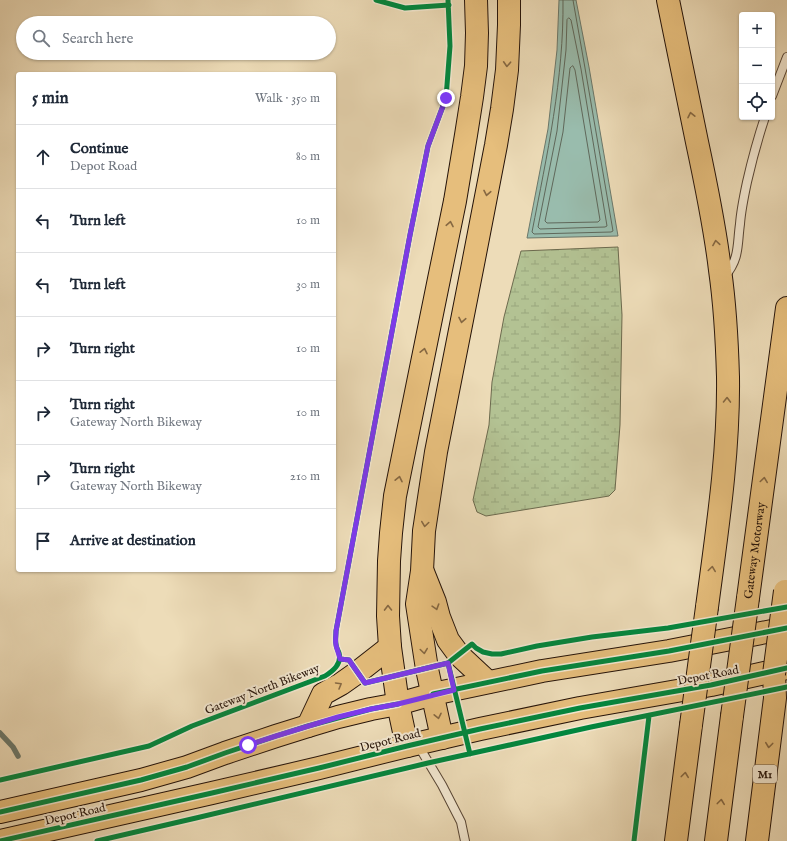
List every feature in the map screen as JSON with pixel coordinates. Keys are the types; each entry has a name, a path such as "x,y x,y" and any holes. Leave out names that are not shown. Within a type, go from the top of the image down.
{"main road":[{"path":"412,745 398,704 390,647 388,588 390,533 395,496 455,201 467,128 476,66 476,0"},
{"path":"442,738 425,657 417,604 422,571 424,531 436,452 475,257 502,109 507,70 509,0"},
{"path":"668,0 710,206 721,280 726,330 728,378 727,427 723,475 676,841"},
{"name":"Gateway Motorway","path":"716,841 787,308"},
{"path":"422,571 435,602 448,640 459,655 488,682"},
{"name":"M1","path":"757,841 775,702 774,674 786,584"},
{"name":"Depot Road","path":"0,812 171,772 308,726 365,710 398,704 433,694 542,671 670,652 787,628"},
{"path":"308,726 323,694 341,684 390,647"},
{"name":"Depot Road","path":"0,841 212,793 480,729 580,708 711,685 787,668"},
{"path":"775,702 787,678 787,675"}],"lane":[{"path":"775,88 787,57"},
{"path":"721,280 730,271 736,259 740,224 748,180 764,120"},
{"path":"412,745 442,785 461,822 465,841"}],"green space":[{"path":"618,247 622,315 620,425 615,490 609,496 486,516 477,512 473,500 489,425 492,382 504,317 521,251"}],"water":[{"path":"559,0 576,0 618,236 527,238 548,129 557,50"}],"waterway":[{"path":"0,733 13,747 18,756"}],"cycle path":[{"path":"376,0 405,8 449,5"},
{"name":"Gateway North Bikeway","path":"0,780 149,746 192,726 325,676 338,664 340,657 336,645 336,631 410,235 428,146 446,98 450,46 448,0"},
{"path":"448,663 472,644 483,652 501,654 537,646 592,637 668,628 787,607"},
{"path":"433,694 542,671 669,651 787,628"},
{"path":"340,659 349,660 365,683 448,663 470,754"},
{"path":"0,841 212,793 480,729 580,708 711,685 787,668"},
{"path":"97,841 428,763 591,727 787,687"},
{"path":"0,812 141,780 187,767 308,726 371,709 398,704"},
{"path":"634,841 649,716"}],"route":[{"path":"248,745 338,717 454,690 448,663 365,683 349,660 340,659 335,639 416,202 428,146 446,98"}]}
